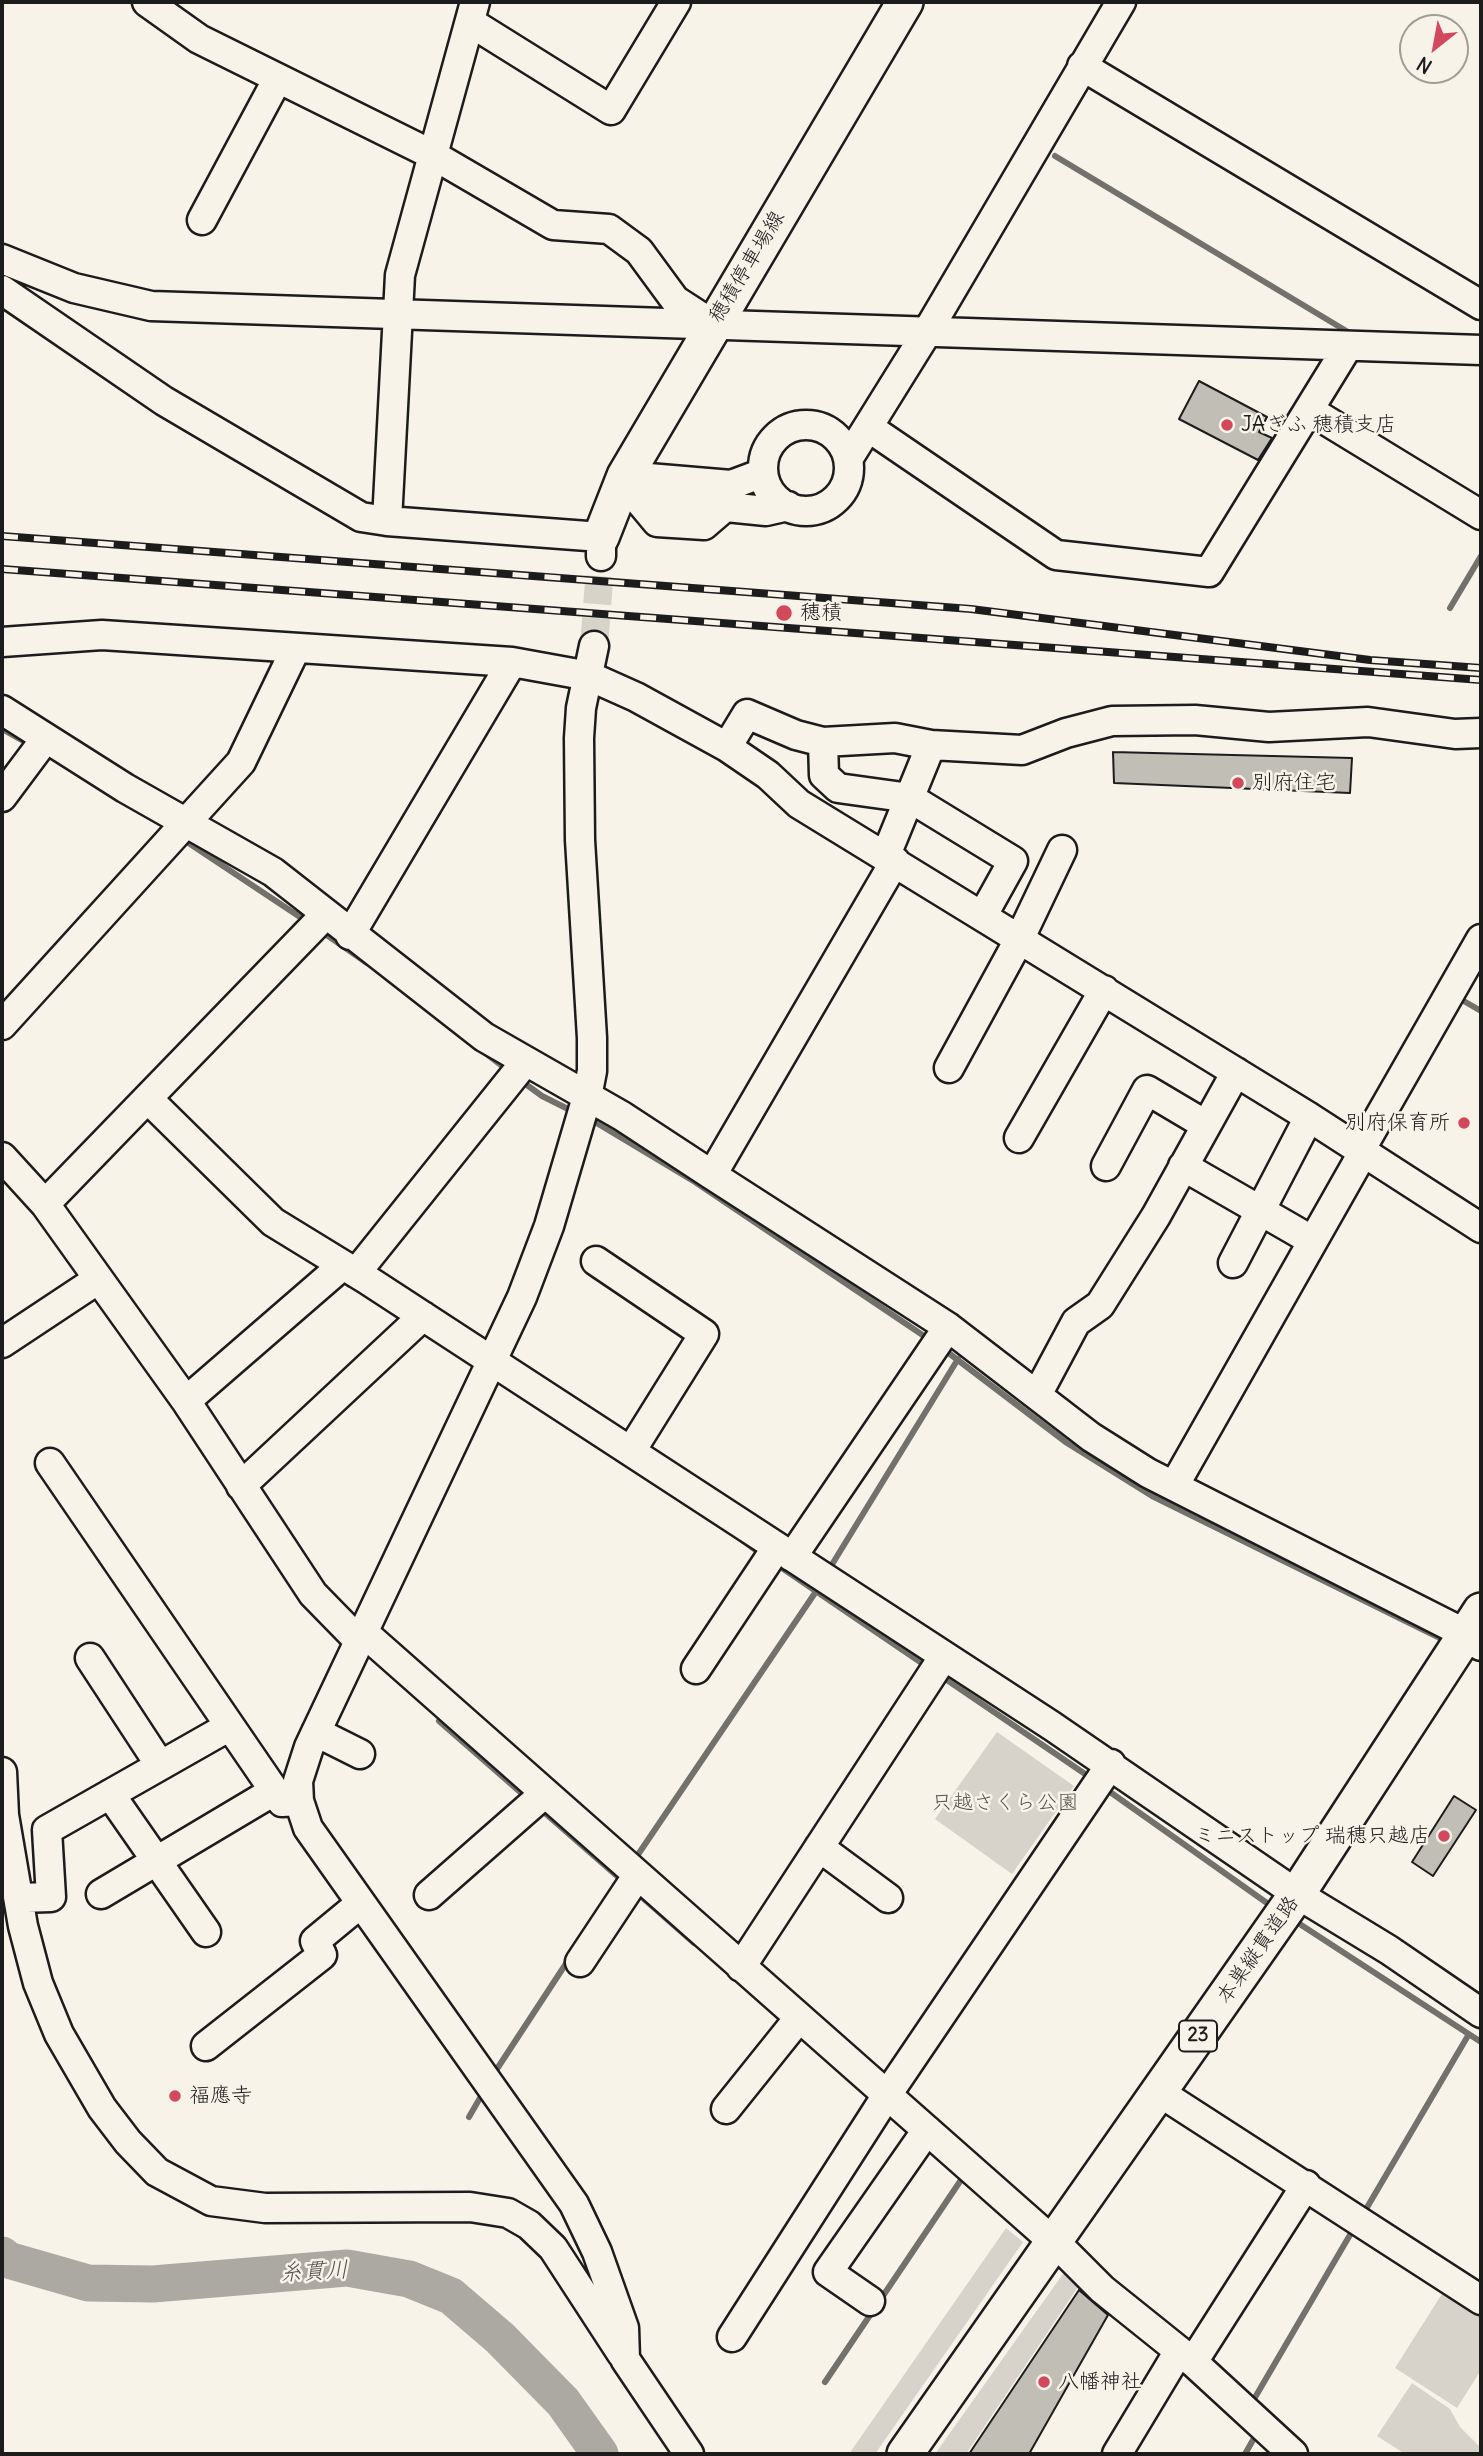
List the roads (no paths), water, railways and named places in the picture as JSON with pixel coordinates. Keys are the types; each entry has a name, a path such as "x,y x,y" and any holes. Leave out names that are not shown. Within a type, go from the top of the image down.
{"main road":[{"name":"穂積停車場線","path":"601,547 626,490 712,324 905,2"},
{"name":"本巣縦貫道路","path":"905,2454 1059,2246 1305,1898 1477,1635"},
{"name":"本巣縦貫道路","path":"925,2454 1059,2246"}],"street":[{"path":"147,2 199,39 433,155 553,225 609,229 639,251 675,300 712,324"},
{"path":"387,521 400,275 473,12 611,110 676,2"},
{"path":"848,459 838,439 828,431 802,425 788,429 768,447 763,473 772,492 788,506 802,510 817,510 830,504 841,494 847,480 848,459 927,332 1121,2"},
{"path":"1082,66 1481,305"},
{"path":"202,220 277,79"},
{"path":"2,259 74,288 151,306 1473,349 1481,323"},
{"path":"3,296 218,433 360,517 601,547"},
{"path":"868,427 1056,555 1209,572 1348,346"},
{"path":"1309,410 1481,515"},
{"path":"626,490 731,485 763,473"},
{"path":"626,490 725,507 766,511 788,506"},
{"path":"2,642 102,635 512,662 589,676 636,697 727,747 768,775 799,804 1309,1117 1481,1228"},
{"path":"101,1894 157,1860 286,1796 298,1781 316,1732 360,1635 522,1297 549,1226 587,1097 592,1071 580,840 579,738 581,708 594,646"},
{"path":"2,1025 241,762 296,648"},
{"path":"350,935 512,662"},
{"path":"2,710 185,822 273,872 453,1014 526,1062 622,1116 948,1327 1091,1437 1174,1486 1477,1635"},
{"path":"727,747 747,714 796,735 823,741 895,738 930,746 1022,750 1066,733 1112,721 1195,720 1269,727 1368,722 1455,734 1481,733"},
{"path":"2,797 46,738"},
{"path":"823,741 824,775 838,788 910,798 1013,861 983,915"},
{"path":"712,1175 891,858 930,746"},
{"path":"949,1068 1020,938 1062,850"},
{"path":"45,1205 325,915"},
{"path":"1174,1486 1481,939"},
{"path":"1019,1138 1104,990"},
{"path":"186,1401 350,1269 526,1062"},
{"path":"1037,1395 1076,1322 1100,1305 1156,1216 1236,1072"},
{"path":"1106,1166 1147,1090 1206,1125"},
{"path":"148,1099 273,1222 423,1316 1111,1764 1305,1898 1481,2013"},
{"path":"1233,1263 1309,1117"},
{"path":"2,1157 45,1205 186,1401 313,1594 1059,2246 1102,2289 1186,2357 1293,2454"},
{"path":"1183,1166 1313,1241"},
{"path":"596,1261 704,1334 631,1451"},
{"path":"2,1343 97,1279"},
{"path":"241,1486 423,1316"},
{"path":"696,1669 785,1552 948,1327"},
{"path":"50,1463 229,1726 286,1796 574,2204 597,2252 624,2328 625,2359"},
{"path":"741,1967 944,1656"},
{"path":"90,1658 160,1765"},
{"path":"19,1898 51,1897 47,1830 229,1726"},
{"path":"316,1732 360,1755"},
{"path":"732,2337 887,2095 1111,1764"},
{"path":"2,1772 4,1815 38,1983 59,2034 102,2108 128,2142 158,2172 211,2201 265,2208 470,2207 508,2213 528,2225 553,2248 689,2454"},
{"path":"110,1794 206,1932"},
{"path":"429,1895 544,1794"},
{"path":"819,1847 888,1898"},
{"path":"580,1962 637,1876"},
{"path":"206,2046 322,1955 315,1941 361,1903"},
{"path":"726,2109 799,2018"},
{"path":"1166,2096 1481,2300"},
{"path":"870,2301 828,2272 927,2130"},
{"path":"1117,2454 1306,2185"}],"waterway":[{"path":"1055,156 1353,335"},
{"path":"1450,608 1481,556"},
{"path":"2,729 32,746"},
{"path":"181,838 309,923"},
{"path":"321,931 367,963"},
{"path":"1462,1000 1481,1011"},
{"path":"484,1052 509,1071"},
{"path":"520,1080 542,1096 574,1112"},
{"path":"590,1119 695,1182 930,1340"},
{"path":"942,1348 1067,1443 1152,1496 1448,1642"},
{"path":"828,1571 958,1359"},
{"path":"742,1540 764,1556"},
{"path":"776,1564 929,1668"},
{"path":"633,1862 817,1590"},
{"path":"941,1676 1091,1778"},
{"path":"439,1721 527,1798"},
{"path":"1103,1787 1274,1908"},
{"path":"538,1807 625,1883"},
{"path":"636,1892 694,1943"},
{"path":"1292,1919 1481,2042"},
{"path":"493,2075 569,1959"},
{"path":"1362,2216 1469,2034"},
{"path":"469,2117 484,2091"},
{"path":"825,2382 963,2177"},
{"path":"1250,2406 1354,2228"},
{"name":"糸貫川","path":"2,2255 8,2260 88,2283 153,2284 347,2268 409,2279 451,2296 500,2338 563,2402 600,2454"},
{"path":"1245,2454 1257,2433"}],"tunnel":[{"path":"594,646 601,556"}],"railway":[{"path":"2,536 971,609 1370,660 1481,668"},
{"path":"2,569 1481,680"}],"place":[{"name":"JAぎふ 穂積支店","path":"1227,425"},
{"name":"穂積","path":"784,613"},
{"name":"別府住宅","path":"1238,783"},
{"name":"別府保育所","path":"1464,1123"},
{"name":"ミニストップ 瑞穂只越店","path":"1444,1836"},
{"name":"福應寺","path":"175,2096"},
{"name":"八幡神社","path":"1044,2382"}],"park label":[{"name":"只越さくら公園","path":"1005,1803"}]}
